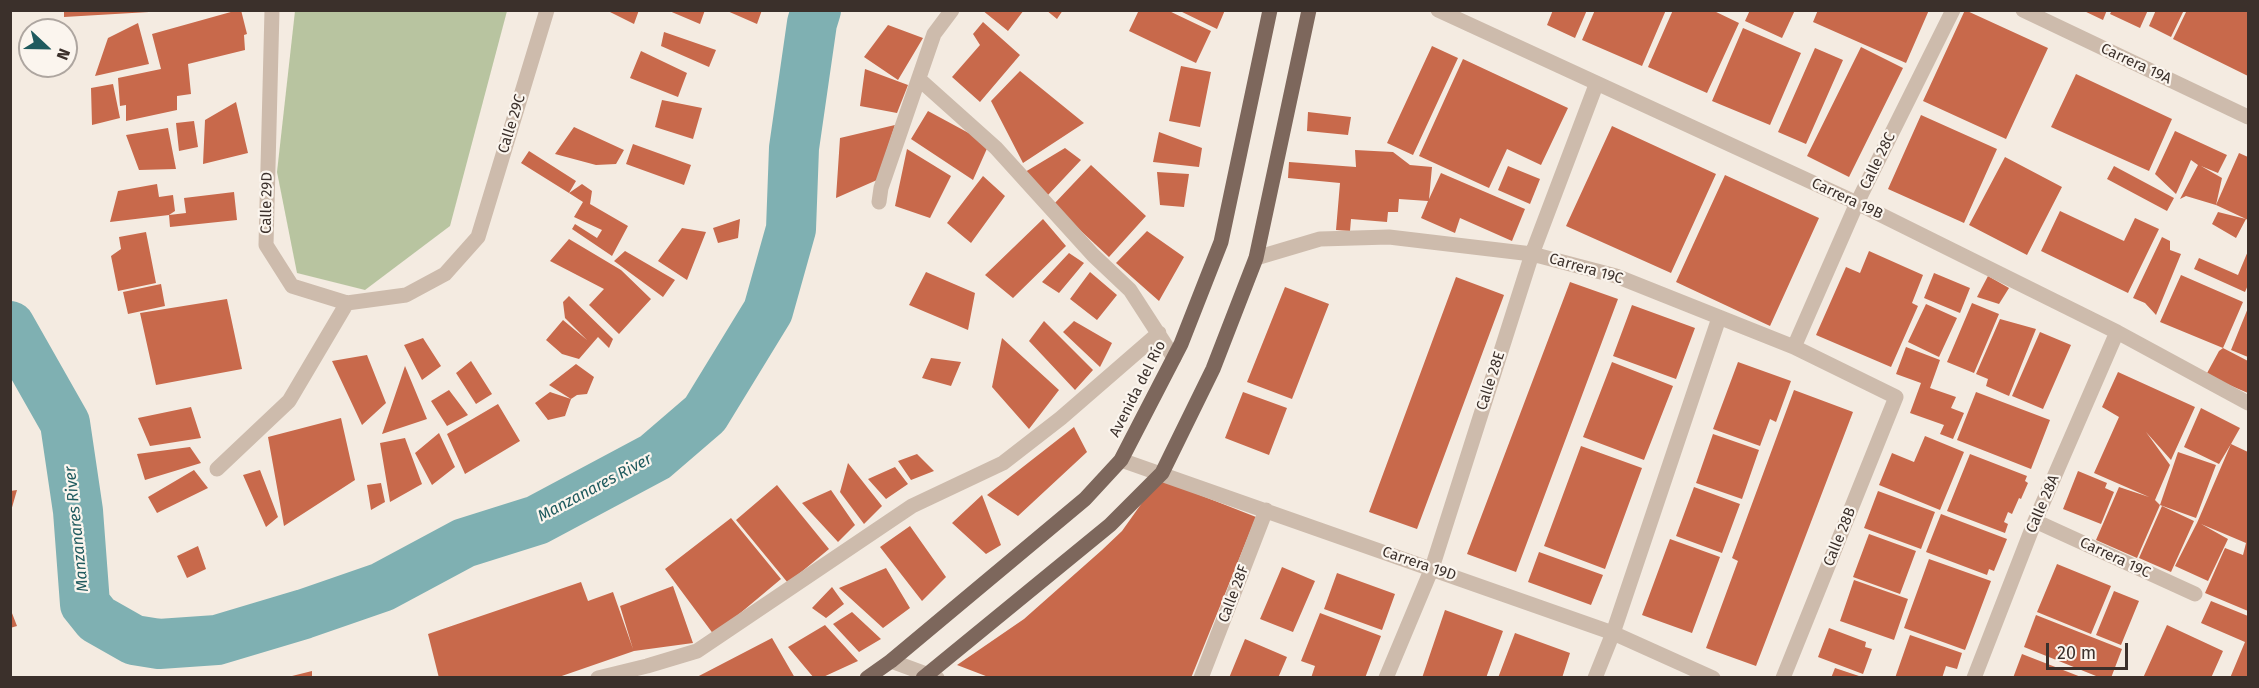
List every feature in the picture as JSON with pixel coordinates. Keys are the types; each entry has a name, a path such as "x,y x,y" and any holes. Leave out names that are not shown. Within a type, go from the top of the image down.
{"main road":[{"name":"Avenida del Río","path":"867,678 891,661 1085,499 1121,460 1174,358 1221,242 1270,10"},
{"path":"929,676 1110,525 1162,473 1213,369 1256,258 1309,10"}],"street":[{"name":"Calle 29D","path":"272,10 266,245 292,286 347,303 406,295 446,274 478,237"},
{"name":"Calle 29C","path":"478,237 547,10"},
{"path":"879,201 881,188 934,34 952,10"},
{"name":"Carrera 19B","path":"1438,10 1596,85 1857,203 2117,332 2248,403"},
{"name":"Calle 28C","path":"1794,347 1857,203 1953,10"},
{"name":"Carrera 19A","path":"2024,10 2248,117"},
{"path":"920,80 996,148 1093,255 1130,290 1174,358"},
{"name":"Calle 28E","path":"1386,678 1431,568 1532,254 1596,85"},
{"name":"Carrera 19C","path":"1256,258 1320,239 1389,237 1532,254 1616,276 1794,347 1896,397"},
{"path":"217,469 289,400 347,303"},
{"path":"1595,678 1613,633 1719,318"},
{"name":"Calle 28A","path":"1974,678 2035,522 2117,332"},
{"path":"598,678 697,651 912,506 1003,463 1061,418 1159,333"},
{"name":"Calle 28B","path":"1783,678 1896,397"},
{"name":"Carrera 19D","path":"1121,460 1613,633 1713,678"},
{"name":"Calle 28F","path":"1201,678 1266,510"},
{"name":"Carrera 19C","path":"2035,522 2194,594"},
{"path":"891,661 929,676"}],"green space":[{"path":"295,11 507,11 450,226 365,290 297,273 277,172"}],"building":[{"path":"64,10 149,10 149,12 64,17"},
{"path":"241,10 247,34 244,35 245,50 188,64 191,94 177,96 177,110 126,121 126,105 120,106 118,78 161,69 152,34"},
{"path":"606,10 639,10 634,24"},
{"path":"667,10 705,10 700,24"},
{"path":"725,10 762,10 757,24"},
{"path":"982,10 1024,10 1008,31"},
{"path":"1046,10 1063,10 1057,19"},
{"path":"1139,10 1167,10 1211,31 1196,63 1129,31"},
{"path":"1178,10 1225,10 1217,29"},
{"path":"1553,10 1587,10 1575,38 1547,25"},
{"path":"1595,10 1666,10 1642,66 1582,40"},
{"path":"1673,10 1712,10 1739,23 1707,93 1648,67"},
{"path":"1750,10 1795,10 1782,38 1745,21"},
{"path":"1818,10 1929,10 1906,63 1813,22"},
{"path":"1965,10 2048,48 2006,139 1923,101"},
{"path":"2082,10 2107,10 2103,20"},
{"path":"2112,10 2148,10 2140,28 2110,14"},
{"path":"2156,10 2184,10 2171,37 2149,26"},
{"path":"2187,10 2248,12 2248,76 2173,39"},
{"path":"983,22 1020,55 980,102 952,77 980,45 973,34"},
{"path":"138,23 149,64 95,76 108,38"},
{"path":"888,25 923,38 898,80 864,57"},
{"path":"1743,28 1801,53 1770,125 1712,101"},
{"path":"664,32 716,50 709,67 661,46"},
{"path":"1432,46 1458,58 1413,155 1387,143"},
{"path":"1861,47 1903,68 1849,177 1807,156"},
{"path":"1815,48 1843,60 1806,144 1778,132"},
{"path":"641,51 687,73 678,97 630,78"},
{"path":"1463,59 1568,108 1541,165 1507,149 1489,188 1419,156"},
{"path":"1181,66 1211,72 1200,127 1169,121"},
{"path":"865,69 908,85 897,113 860,106"},
{"path":"1020,71 1084,123 1023,163 991,101"},
{"path":"2076,74 2172,119 2149,171 2051,127"},
{"path":"113,84 120,118 92,125 91,88"},
{"path":"662,100 702,108 693,139 655,127"},
{"path":"236,102 248,153 203,164 205,120"},
{"path":"928,111 989,144 973,180 911,139"},
{"path":"1308,112 1351,117 1348,135 1307,131"},
{"path":"1921,115 1997,149 1964,223 1888,189"},
{"path":"194,121 198,147 179,151 176,123"},
{"path":"895,125 877,180 836,198 840,138"},
{"path":"1612,126 1716,174 1671,273 1566,226"},
{"path":"574,127 624,150 616,164 596,165 555,154"},
{"path":"168,128 176,169 139,170 126,135"},
{"path":"2175,131 2227,155 2218,173 2201,166 2222,178 2216,205 2186,196 2180,199 2198,165 2191,160 2176,194 2155,174"},
{"path":"1159,132 1202,148 1199,167 1153,162"},
{"path":"633,144 691,165 684,185 626,164"},
{"path":"1065,148 1081,160 1048,195 1025,172"},
{"path":"907,149 951,176 930,218 895,206"},
{"path":"1355,150 1393,152 1410,165 1432,167 1429,199 1441,173 1525,209 1512,241 1460,218 1455,233 1421,218 1428,201 1399,199 1398,212 1388,212 1387,222 1351,219 1350,231 1336,230 1340,183 1288,178 1289,162 1356,167"},
{"path":"529,151 576,181 569,193 521,163"},
{"path":"2239,153 2248,157 2248,220 2216,205"},
{"path":"2005,157 2062,187 2027,255 1969,225"},
{"path":"1091,165 1146,216 1109,257 1053,205"},
{"path":"1508,166 1540,179 1530,204 1498,190"},
{"path":"2114,166 2174,198 2167,211 2107,179"},
{"path":"1157,172 1189,174 1184,207 1160,205"},
{"path":"1725,175 1819,218 1770,326 1676,282"},
{"path":"983,176 1005,196 971,243 947,223"},
{"path":"157,184 159,197 173,195 175,211 169,215 110,222 118,191"},
{"path":"582,184 592,191 590,204 628,226 612,256 572,229 575,224 597,238 602,230 574,217 583,202 569,193"},
{"path":"234,192 237,220 170,227 169,215 186,213 184,198"},
{"path":"2060,211 2124,241 2135,218 2159,229 2128,293 2041,251"},
{"path":"2218,212 2246,219 2236,238 2212,224"},
{"path":"740,219 738,238 718,243 713,228"},
{"path":"1043,219 1066,246 1013,298 985,275"},
{"path":"682,228 706,232 687,280 658,261"},
{"path":"1147,231 1184,257 1159,301 1116,263"},
{"path":"146,232 156,283 118,291 111,256 121,249 119,237"},
{"path":"2162,237 2170,241 2170,250 2181,254 2156,315 2145,303 2133,298"},
{"path":"569,239 621,270 651,299 619,334 589,305 604,289 550,261"},
{"path":"625,251 675,280 663,297 614,261"},
{"path":"1869,251 1923,275 1912,303 1918,306 1891,367 1816,335 1846,267 1860,273"},
{"path":"2248,251 2248,285 2245,292 2194,269 2199,258 2238,275"},
{"path":"1069,253 1084,263 1059,293 1042,282"},
{"path":"926,272 975,293 968,330 909,305"},
{"path":"1090,272 1117,295 1097,320 1070,299"},
{"path":"1934,273 1970,288 1960,313 1924,298"},
{"path":"2181,275 2243,302 2223,348 2160,322"},
{"path":"1988,276 2009,288 1999,304 1977,297"},
{"path":"1456,277 1504,295 1417,529 1369,512"},
{"path":"1570,282 1618,299 1516,572 1467,554"},
{"path":"161,284 165,306 128,314 123,292"},
{"path":"1285,287 1329,304 1292,399 1247,382"},
{"path":"569,296 613,339 609,348 598,337 579,359 562,354 546,340 563,320 587,340 565,318 563,302"},
{"path":"227,299 242,369 156,385 140,313"},
{"path":"1972,303 1999,314 1974,373 1947,362"},
{"path":"1926,304 1957,318 1939,357 1908,342"},
{"path":"1632,305 1695,328 1676,379 1613,356"},
{"path":"2248,308 2248,357 2231,350"},
{"path":"2000,319 2036,329 2009,396 1986,386 1988,379 1976,374"},
{"path":"1044,321 1093,370 1075,390 1029,341"},
{"path":"1074,321 1112,343 1100,367 1063,332"},
{"path":"2040,332 2071,345 2043,409 2012,396"},
{"path":"423,338 441,366 422,380 404,345"},
{"path":"1002,338 1059,390 1029,429 992,387"},
{"path":"1906,347 1940,360 1930,388 1956,397 1951,408 1964,413 1953,439 1940,434 1944,425 1910,413 1921,383 1896,374"},
{"path":"2223,348 2248,361 2248,393 2206,375"},
{"path":"367,355 386,403 362,425 332,361"},
{"path":"931,358 961,362 951,386 922,378"},
{"path":"471,361 492,394 476,404 456,373"},
{"path":"1612,362 1673,386 1644,460 1583,437"},
{"path":"1738,362 1791,381 1776,422 1770,419 1760,446 1713,429"},
{"path":"576,364 594,377 587,394 577,395 571,399 549,385"},
{"path":"405,366 427,419 382,434"},
{"path":"2118,372 2195,407 2171,460 2146,432 2170,465 2155,500 2160,505 2137,558 2096,540 2119,487 2149,497 2094,473 2119,417 2102,407"},
{"path":"449,390 468,415 447,426 431,401"},
{"path":"1794,390 1853,412 1756,666 1706,648 1738,561 1732,558"},
{"path":"550,392 571,399 565,416 548,420 535,403"},
{"path":"1243,392 1287,408 1269,455 1225,438"},
{"path":"1976,392 2050,420 2031,469 1957,440"},
{"path":"498,404 520,441 465,474 447,434"},
{"path":"191,407 201,438 150,446 138,418"},
{"path":"2201,408 2240,428 2219,464 2184,447"},
{"path":"341,418 355,480 284,526 268,437"},
{"path":"1074,427 1087,452 1018,516 987,495"},
{"path":"439,433 455,467 432,485 415,453"},
{"path":"1713,434 1759,450 1742,499 1696,483"},
{"path":"1925,436 1964,452 1940,510 1879,485 1892,453 1914,462"},
{"path":"405,438 422,484 390,502 380,443"},
{"path":"2231,444 2248,452 2248,611 2205,593 2225,548 2243,555 2246,543 2201,524 2228,539 2208,581 2175,566 2197,523"},
{"path":"1581,446 1642,468 1605,569 1544,546"},
{"path":"190,447 201,463 145,480 137,454"},
{"path":"2178,452 2216,465 2196,518 2160,505"},
{"path":"917,454 934,471 911,480 898,461"},
{"path":"1970,454 2027,476 2025,481 2028,483 2021,499 2019,498 2012,514 2008,512 2004,522 2008,524 2005,533 1947,511"},
{"path":"848,463 882,506 864,524 840,492"},
{"path":"895,467 908,484 886,499 868,479"},
{"path":"194,470 208,488 157,513 148,497"},
{"path":"260,470 278,517 266,527 243,475"},
{"path":"2078,471 2107,483 2105,488 2114,492 2101,524 2063,509"},
{"path":"1159,479 1256,517 1191,678 991,678 957,665 1024,619 1102,550 1122,531"},
{"path":"381,483 385,502 371,510 367,485"},
{"path":"777,485 829,549 788,583 736,520"},
{"path":"1694,487 1740,504 1722,553 1676,536"},
{"path":"17,490 11,511 10,511 10,491"},
{"path":"831,490 855,525 838,542 802,503"},
{"path":"1878,491 1935,512 1921,549 1864,528"},
{"path":"982,495 1001,545 986,554 952,523"},
{"path":"2162,506 2194,521 2171,572 2139,558"},
{"path":"1941,514 2007,539 1994,571 1989,569 1987,575 1926,552"},
{"path":"731,518 781,579 714,635 665,569"},
{"path":"910,526 946,577 922,601 880,547"},
{"path":"1869,534 1916,551 1900,594 1853,577"},
{"path":"1670,539 1720,557 1692,633 1642,615"},
{"path":"198,546 206,569 187,578 177,556"},
{"path":"1539,552 1603,575 1591,605 1528,582"},
{"path":"1929,559 1991,581 1965,650 1904,628"},
{"path":"2057,564 2111,586 2091,634 2037,612"},
{"path":"1282,567 1315,581 1293,632 1260,619"},
{"path":"886,568 910,608 883,628 839,588"},
{"path":"1337,573 1395,594 1382,630 1324,609"},
{"path":"1854,580 1908,599 1894,640 1840,621"},
{"path":"581,582 588,601 613,592 633,649 620,606 673,586 693,643 634,651 556,678 439,678 428,634"},
{"path":"832,587 844,604 826,618 812,608"},
{"path":"2114,591 2139,601 2121,645 2096,635"},
{"path":"2211,601 2248,616 2248,678 2230,678 2245,642 2201,623"},
{"path":"10,608 17,626 10,628"},
{"path":"1445,610 1503,631 1486,678 1422,678"},
{"path":"852,612 881,639 859,652 833,624"},
{"path":"1320,613 1381,636 1365,678 1311,678 1315,666 1301,661"},
{"path":"2036,615 2122,649 2111,678 2101,678 2024,647"},
{"path":"825,625 858,661 821,678 814,678 788,647"},
{"path":"2167,625 2223,651 2211,678 2143,678"},
{"path":"1829,628 1866,642 1865,647 1872,649 1863,674 1818,657"},
{"path":"1515,633 1570,653 1562,678 1498,678"},
{"path":"1910,635 1962,653 1957,669 1946,666 1942,678 1895,678"},
{"path":"772,638 795,678 695,678"},
{"path":"1245,639 1287,657 1278,678 1229,678"},
{"path":"2022,654 2081,677 2081,678 2013,678"},
{"path":"1835,668 1862,677 1862,678 1831,678"},
{"path":"312,671 312,678 288,678 288,677"}],"waterway":[{"name":"Manzanares River","path":"10,326 65,423 78,511 85,604 97,619 134,640 159,644 217,640 304,614 382,587 464,543 537,520 655,457 705,414 768,311 791,229 794,148 812,23 816,10"}]}
